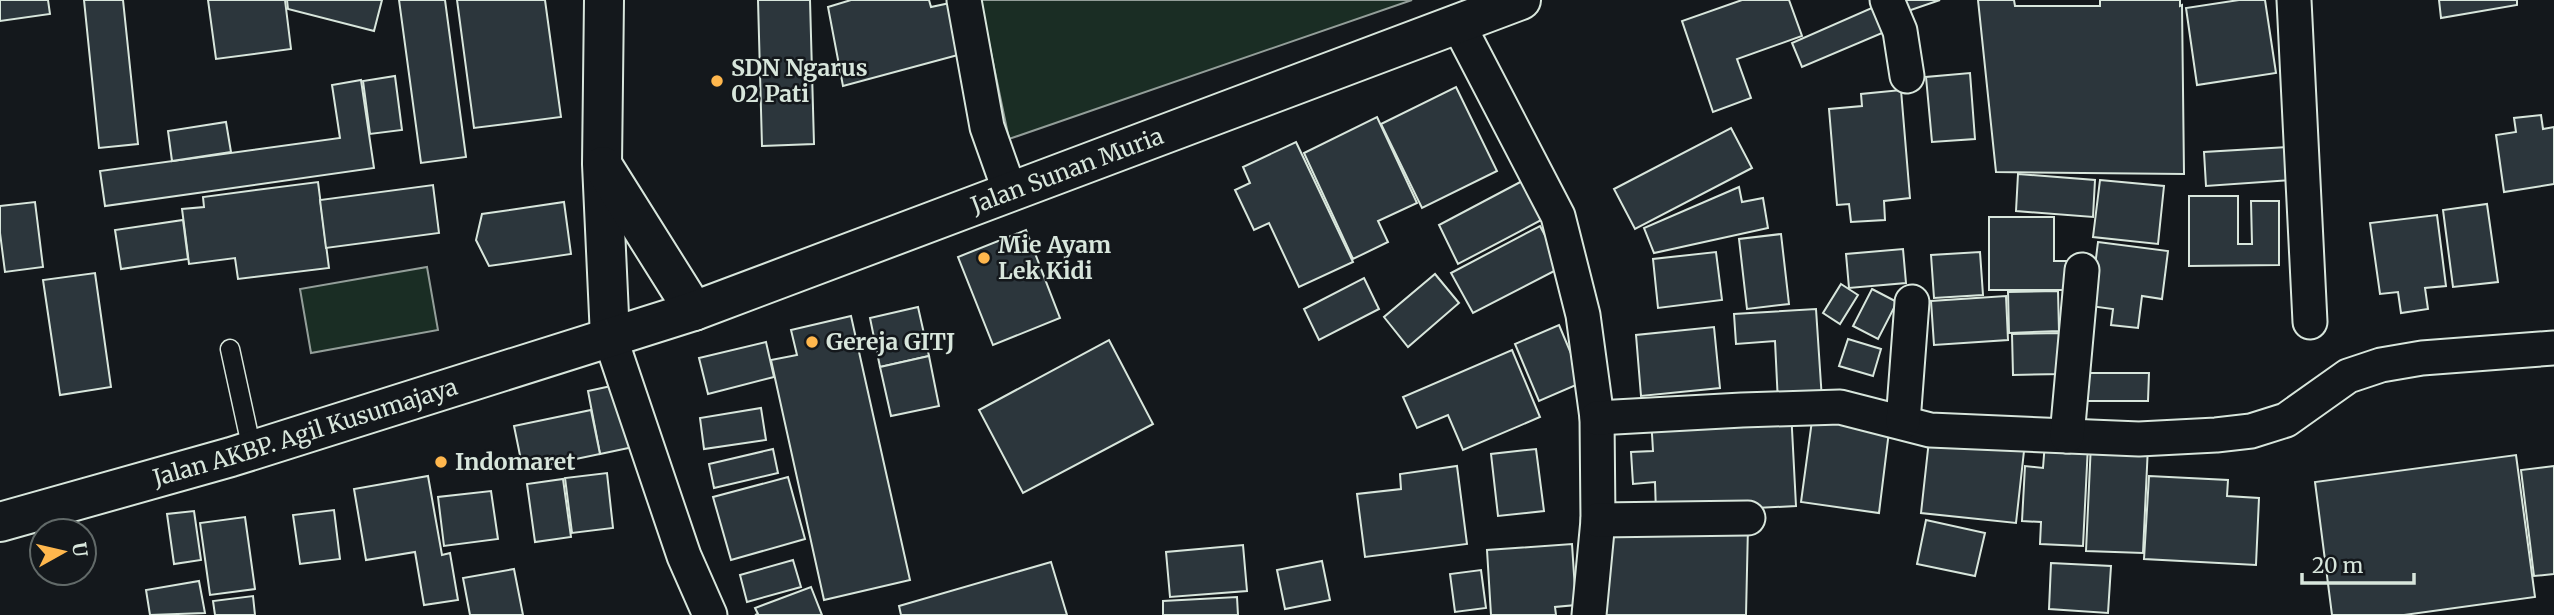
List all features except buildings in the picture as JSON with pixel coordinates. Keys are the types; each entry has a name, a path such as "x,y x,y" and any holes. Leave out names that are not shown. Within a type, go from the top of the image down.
{"main road":[{"path":"604,0 601,164 610,337"},
{"name":"Jalan Sunan Muria","path":"610,337 694,311 1521,0"},
{"path":"601,164 694,311"},
{"name":"Jalan AKBP. Agil Kusumajaya","path":"0,522 252,450 610,337"}],"street":[{"path":"964,0 987,127 1010,192"},
{"path":"1887,0 1900,31 1907,76"},
{"path":"2294,0 2310,322"},
{"path":"1457,22 1558,216 1583,315 1597,418 1598,520 1589,615"},
{"path":"2067,436 2082,270"},
{"path":"1903,422 1912,302"},
{"path":"610,337 684,556 710,615"},
{"path":"1597,418 1840,407 1930,430 2138,439 2251,431 2286,420 2348,376 2381,365 2422,358 2554,348"},
{"path":"1598,520 1748,519"}],"lane":[{"path":"230,349 252,450"}],"green space":[{"path":"980,0 1412,0 1009,139"},
{"path":"427,267 438,330 311,353 300,289"}],"place":[{"name":"SDN Ngarus 02 Pati","path":"717,81"},
{"name":"Mie Ayam Lek Kidi","path":"984,258"},
{"name":"Gereja GITJ","path":"812,342"},
{"name":"Indomaret","path":"441,462"}]}
